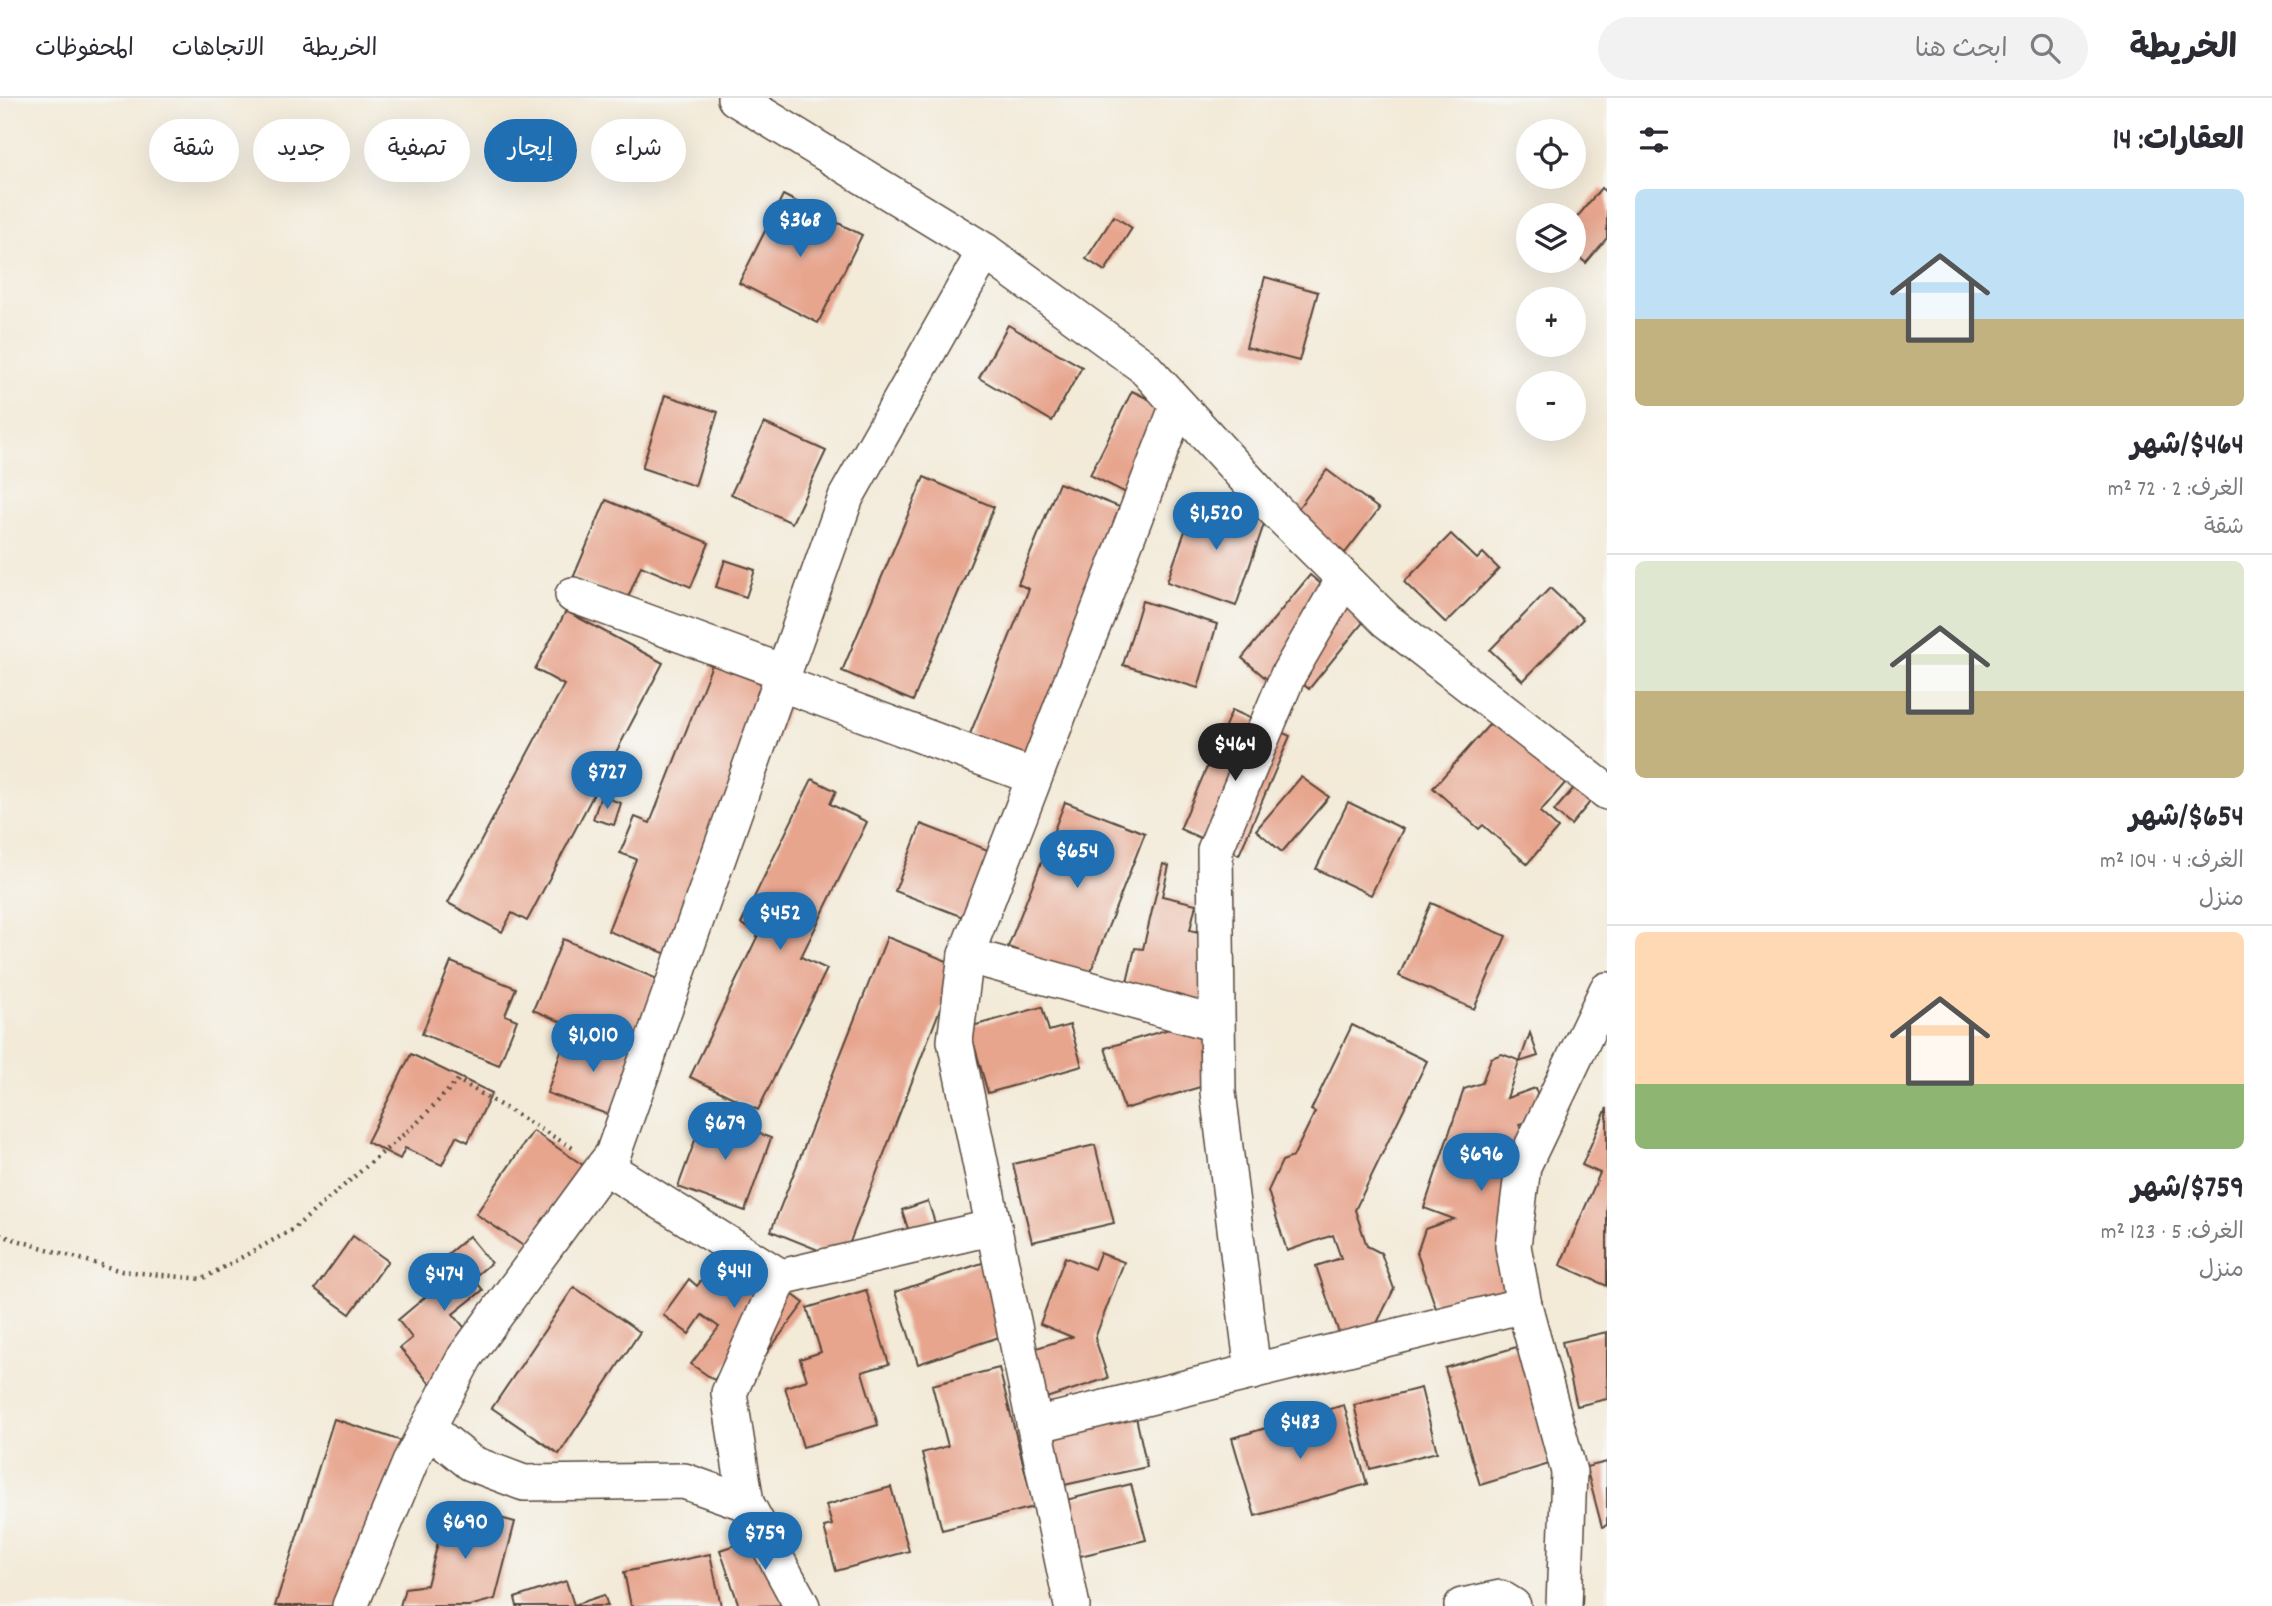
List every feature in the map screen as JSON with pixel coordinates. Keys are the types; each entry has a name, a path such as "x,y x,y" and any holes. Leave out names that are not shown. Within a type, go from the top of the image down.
{"street":[{"path":"735,98 985,251 1143,366 1387,621 1607,792"},
{"path":"350,1606 412,1458 465,1357 613,1154 846,497 985,251"},
{"path":"1072,1606 956,1041 966,956 1178,405"},
{"path":"1253,1372 1217,1092 1215,850 1289,675 1344,579"},
{"path":"573,595 1034,777"},
{"path":"966,956 1216,1024"},
{"path":"1564,1606 1569,1472 1524,1305 1513,1245 1523,1166 1607,990"},
{"path":"604,1166 781,1277 994,1227"},
{"path":"781,1277 729,1393 746,1503 802,1606"},
{"path":"1035,1425 1524,1305"},
{"path":"428,1428 471,1463 524,1483 684,1481 746,1503"},
{"path":"1462,1606 1500,1598 1513,1606"}],"path":[{"path":"0,1235 121,1271 202,1279 292,1230 417,1123 458,1080 604,1166"}],"building":[{"path":"1601,188 1607,193 1607,238 1586,263 1586,206"},
{"path":"783,195 862,235 818,323 739,283"},
{"path":"1114,216 1132,228 1105,271 1086,259"},
{"path":"1265,277 1318,292 1299,361 1246,347"},
{"path":"1008,325 1082,367 1052,421 979,378"},
{"path":"1132,391 1169,409 1128,494 1090,475"},
{"path":"665,395 718,412 695,486 642,468"},
{"path":"764,423 826,451 792,523 731,494"},
{"path":"1327,470 1379,509 1345,553 1293,515"},
{"path":"924,477 994,507 913,701 842,671"},
{"path":"1059,483 1132,512 1032,759 970,734 1029,589 1018,584"},
{"path":"1197,497 1265,521 1236,606 1167,582"},
{"path":"606,500 709,543 691,587 641,566 627,600 573,578"},
{"path":"1451,534 1477,559 1483,553 1499,569 1446,623 1404,582"},
{"path":"725,560 755,570 746,597 716,587"},
{"path":"1310,575 1365,620 1309,689 1286,671 1274,685 1242,658"},
{"path":"1550,588 1583,619 1523,681 1490,650"},
{"path":"1142,601 1217,624 1198,688 1123,665"},
{"path":"566,611 663,663 527,921 512,913 502,932 448,903 564,685 535,669"},
{"path":"715,657 796,689 687,962 608,931 636,859 620,853 635,817 650,823"},
{"path":"1232,710 1290,736 1239,855 1180,829"},
{"path":"1495,718 1566,782 1540,812 1558,828 1527,864 1483,825 1479,829 1433,788"},
{"path":"1301,777 1329,797 1282,852 1256,830"},
{"path":"812,779 836,791 830,804 867,822 801,957 827,969 758,1110 690,1077 759,933 741,924"},
{"path":"1579,782 1595,796 1571,825 1554,811"},
{"path":"601,796 621,803 614,825 593,819"},
{"path":"1065,802 1145,833 1088,978 1008,947"},
{"path":"1348,802 1403,829 1371,895 1316,869"},
{"path":"921,824 993,852 968,919 895,891"},
{"path":"1163,864 1169,866 1162,896 1196,904 1190,930 1228,939 1211,1008 1126,987 1135,948 1143,949"},
{"path":"1431,903 1506,936 1474,1009 1399,976"},
{"path":"887,937 957,965 843,1260 771,1231"},
{"path":"563,939 662,981 632,1052 533,1010"},
{"path":"451,962 516,988 505,1015 517,1020 499,1065 422,1034"},
{"path":"1042,1007 1049,1031 1070,1025 1082,1066 988,1093 969,1027"},
{"path":"1203,1019 1221,1081 1124,1109 1105,1048"},
{"path":"1352,1025 1427,1061 1355,1210 1367,1246 1381,1253 1394,1289 1377,1323 1340,1336 1316,1266 1341,1258 1333,1235 1287,1251 1268,1191 1282,1161 1293,1157 1315,1112 1311,1110"},
{"path":"568,1030 640,1056 618,1118 547,1093"},
{"path":"1530,1033 1538,1056 1519,1062 1507,1098 1535,1088 1543,1109 1540,1116 1519,1124 1527,1147 1520,1289 1439,1317 1417,1253 1425,1229 1454,1219 1424,1208 1464,1089 1482,1083 1491,1058 1502,1054 1520,1061"},
{"path":"411,1054 492,1093 468,1142 456,1136 442,1165 405,1148 400,1159 367,1142"},
{"path":"1607,1108 1607,1286 1560,1265 1600,1173 1582,1165"},
{"path":"705,1113 771,1138 745,1211 678,1187"},
{"path":"533,1131 596,1174 540,1257 476,1214"},
{"path":"1095,1145 1114,1223 1032,1242 1013,1164"},
{"path":"928,1201 935,1223 909,1232 902,1210"},
{"path":"353,1236 388,1261 350,1314 315,1289"},
{"path":"469,1236 491,1263 473,1278 483,1290 453,1314 479,1345 431,1385 400,1348 412,1338 398,1320 436,1288 424,1274"},
{"path":"727,1246 804,1303 766,1354 745,1339 714,1380 691,1364 719,1327 702,1315 689,1334 663,1315 689,1279 697,1286"},
{"path":"1100,1253 1124,1262 1095,1338 1108,1378 1040,1400 1024,1352 1072,1337 1040,1324 1065,1257 1094,1269"},
{"path":"985,1262 1008,1334 918,1364 895,1292"},
{"path":"574,1287 640,1332 559,1454 492,1408"},
{"path":"866,1290 889,1364 862,1372 878,1425 803,1447 785,1387 807,1380 800,1359 821,1352 807,1308"},
{"path":"1607,1332 1607,1399 1577,1406 1562,1342"},
{"path":"1520,1346 1559,1461 1480,1485 1445,1368"},
{"path":"999,1368 1034,1507 942,1530 922,1453 948,1446 932,1385"},
{"path":"1421,1388 1437,1452 1370,1469 1354,1405"},
{"path":"1344,1405 1367,1484 1255,1516 1232,1438"},
{"path":"1134,1408 1147,1467 1055,1487 1042,1428"},
{"path":"334,1419 408,1443 350,1606 275,1606"},
{"path":"1607,1462 1607,1525 1602,1527 1586,1467"},
{"path":"1131,1484 1146,1540 1076,1557 1062,1501"},
{"path":"891,1487 909,1551 836,1571 824,1527 832,1525 826,1505"},
{"path":"448,1504 515,1522 495,1599 469,1606 400,1606 405,1588 427,1585"},
{"path":"784,1529 809,1605 739,1606 720,1550"},
{"path":"710,1554 721,1606 631,1606 624,1572"},
{"path":"566,1581 574,1605 604,1595 608,1606 517,1606 515,1598"}]}
